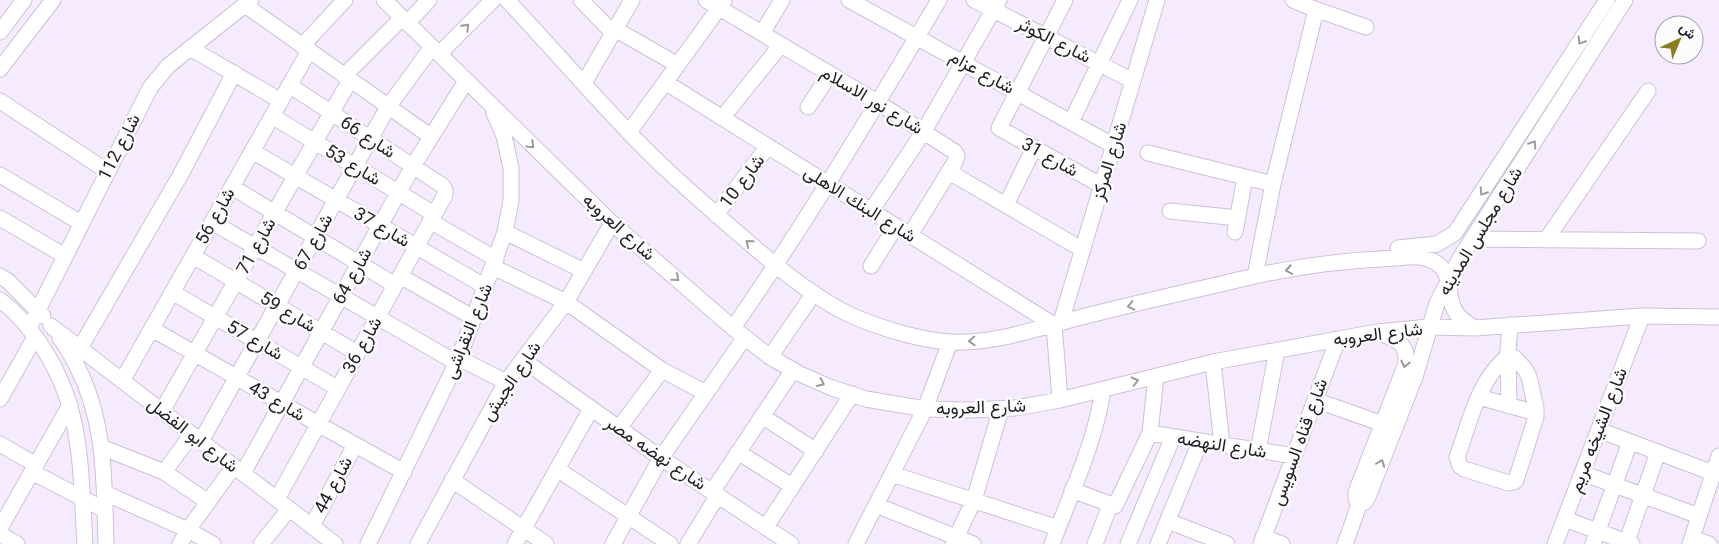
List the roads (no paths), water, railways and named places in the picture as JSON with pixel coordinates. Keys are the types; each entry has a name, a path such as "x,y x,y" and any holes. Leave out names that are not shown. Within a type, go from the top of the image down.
{"street":[{"name":"شارع 56","path":"122,381 281,101 306,48 345,0"},
{"name":"شارع العروبه","path":"384,0 612,223 770,357 832,388 891,404 970,410 1015,408 1060,400 1213,362 1377,332 1429,328 1475,328 1642,316 1719,317"},
{"name":"شارع 71","path":"162,411 331,113 347,78 405,20 429,0"},
{"name":"شارع 67","path":"164,472 197,438 236,378 388,107 436,50 493,0"},
{"path":"507,0 644,148 716,215 776,266 814,293 854,317 888,329 950,342 1019,335 1255,276 1326,264 1419,257 1430,259 1447,273 1450,297 1454,310 1463,321 1475,328"},
{"path":"581,0 614,31 678,65"},
{"path":"584,82 632,0"},
{"name":"شارع نور الاسلام","path":"706,0 722,4 762,33 877,102 955,152 957,156 955,162 910,235"},
{"path":"762,33 782,0"},
{"name":"شارع عزام","path":"849,0 1114,146"},
{"path":"613,544 661,458 706,393 776,266 939,0"},
{"name":"شارع الكوثر","path":"974,0 996,5 1046,36 1133,81"},
{"path":"1017,92 1065,0"},
{"path":"1070,122 1131,0 1156,6"},
{"path":"1293,0 1366,27"},
{"name":"شارع مجلس المدينه","path":"1326,264 1337,255 1348,251 1426,246 1437,244 1455,233 1607,0"},
{"name":"شارع مجلس المدينه","path":"1345,544 1360,505 1368,497 1415,376 1437,303 1472,239 1625,0"},
{"path":"248,2 306,48 430,136"},
{"name":"شارع 112","path":"32,332 38,309 150,88 168,66 248,2"},
{"path":"23,4 48,6"},
{"path":"23,4 33,24"},
{"path":"0,32 23,4"},
{"path":"629,132 722,4"},
{"path":"871,211 924,131 996,5"},
{"path":"0,69 48,6"},
{"name":"شارع المركز","path":"1058,324 1083,250 1156,6"},
{"path":"1255,276 1312,6"},
{"path":"722,118 781,45"},
{"path":"190,48 281,101"},
{"path":"80,348 181,174 234,73"},
{"path":"808,107 830,74"},
{"name":"شارع 64","path":"180,544 208,502 238,470 281,403 430,136 466,80"},
{"name":"شارع البنك الاهلى","path":"665,82 871,211 1058,324"},
{"name":"شارع 66","path":"289,85 443,186 445,190"},
{"path":"1546,240 1648,91"},
{"name":"شارع 31","path":"1017,92 999,128 1102,186"},
{"path":"0,101 107,171"},
{"name":"شارع النقراشى","path":"368,544 458,360 505,232 511,200 511,168 504,136 491,106"},
{"name":"شارع 53","path":"272,116 398,192 495,263 566,302 662,370 706,393"},
{"name":"شارع 10","path":"716,215 768,146"},
{"path":"1006,205 1034,148"},
{"name":"شارع 37","path":"252,151 486,287"},
{"path":"1148,153 1274,184"},
{"path":"949,172 1083,250"},
{"path":"0,175 81,223"},
{"path":"1170,211 1236,225 1245,177"},
{"path":"232,187 359,264 397,280 474,318"},
{"name":"شارع 36","path":"276,499 445,195 445,190"},
{"path":"0,218 65,256"},
{"path":"212,222 377,317 458,360 506,382"},
{"name":"شارع الجيش","path":"423,542 452,480 506,382 566,302 612,223"},
{"path":"871,266 896,226"},
{"path":"505,232 584,271"},
{"path":"1472,239 1698,241"},
{"name":"شارع 59","path":"193,256 357,353"},
{"path":"0,276 38,309 64,343 84,380 97,420 104,462 106,544"},
{"name":"شارع 57","path":"172,292 338,388"},
{"path":"770,357 814,293"},
{"path":"0,300 32,332 48,354 70,405 79,446 85,544"},
{"name":"شارع الشيخه مريم","path":"1555,544 1642,316"},
{"path":"1058,324 1060,400"},
{"path":"1509,406 1508,356 1510,325"},
{"name":"شارع ابو الفضل","path":"51,326 335,544"},
{"name":"شارع 43","path":"152,329 404,472"},
{"path":"0,399 32,332"},
{"name":"شارع مجلس المدينه","path":"1360,505 1356,499 1356,492 1407,357 1399,342 1392,337 1377,332"},
{"name":"شارع قناه السويس","path":"1262,541 1338,339"},
{"path":"859,543 925,408 950,342"},
{"path":"1258,451 1277,350"},
{"path":"1508,356 1515,358 1525,369 1529,377 1536,414 1516,480 1509,483 1464,469 1458,462 1457,457 1487,379 1508,356"},
{"name":"شارع نهضه مصر","path":"523,360 771,535 791,544"},
{"path":"1213,362 1222,445"},
{"path":"619,428 662,370"},
{"path":"688,544 738,452 793,370"},
{"path":"1095,544 1109,508 1115,506 1150,433 1156,376"},
{"path":"1052,544 1093,436 1103,390"},
{"path":"771,535 792,486 852,394"},
{"path":"1479,397 1536,414"},
{"path":"1315,400 1383,424"},
{"path":"0,528 70,405"},
{"path":"954,541 974,500 1001,408"},
{"path":"515,544 591,409"},
{"path":"762,416 816,451"},
{"path":"1598,430 1658,452 1714,479"},
{"name":"شارع النهضه","path":"1150,433 1294,456"},
{"path":"1128,544 1172,437"},
{"path":"1158,544 1200,442"},
{"path":"1595,538 1630,442"},
{"path":"0,444 34,468 105,510"},
{"name":"شارع 44","path":"312,526 355,445"},
{"path":"101,447 164,472 208,502"},
{"path":"738,452 792,486"},
{"path":"1564,519 1595,538 1628,543 1658,452"},
{"path":"1709,544 1691,541 1714,479 1719,456"},
{"path":"557,469 670,544"},
{"path":"1582,473 1699,516"},
{"path":"892,474 1058,528"},
{"path":"452,480 546,544"},
{"path":"1072,490 1115,506"},
{"path":"104,493 188,530 213,544"},
{"path":"876,505 954,541 973,544"},
{"path":"260,544 289,509"},
{"path":"1168,521 1228,544"},
{"path":"0,534 17,544"},
{"path":"1262,541 1282,544"}]}
